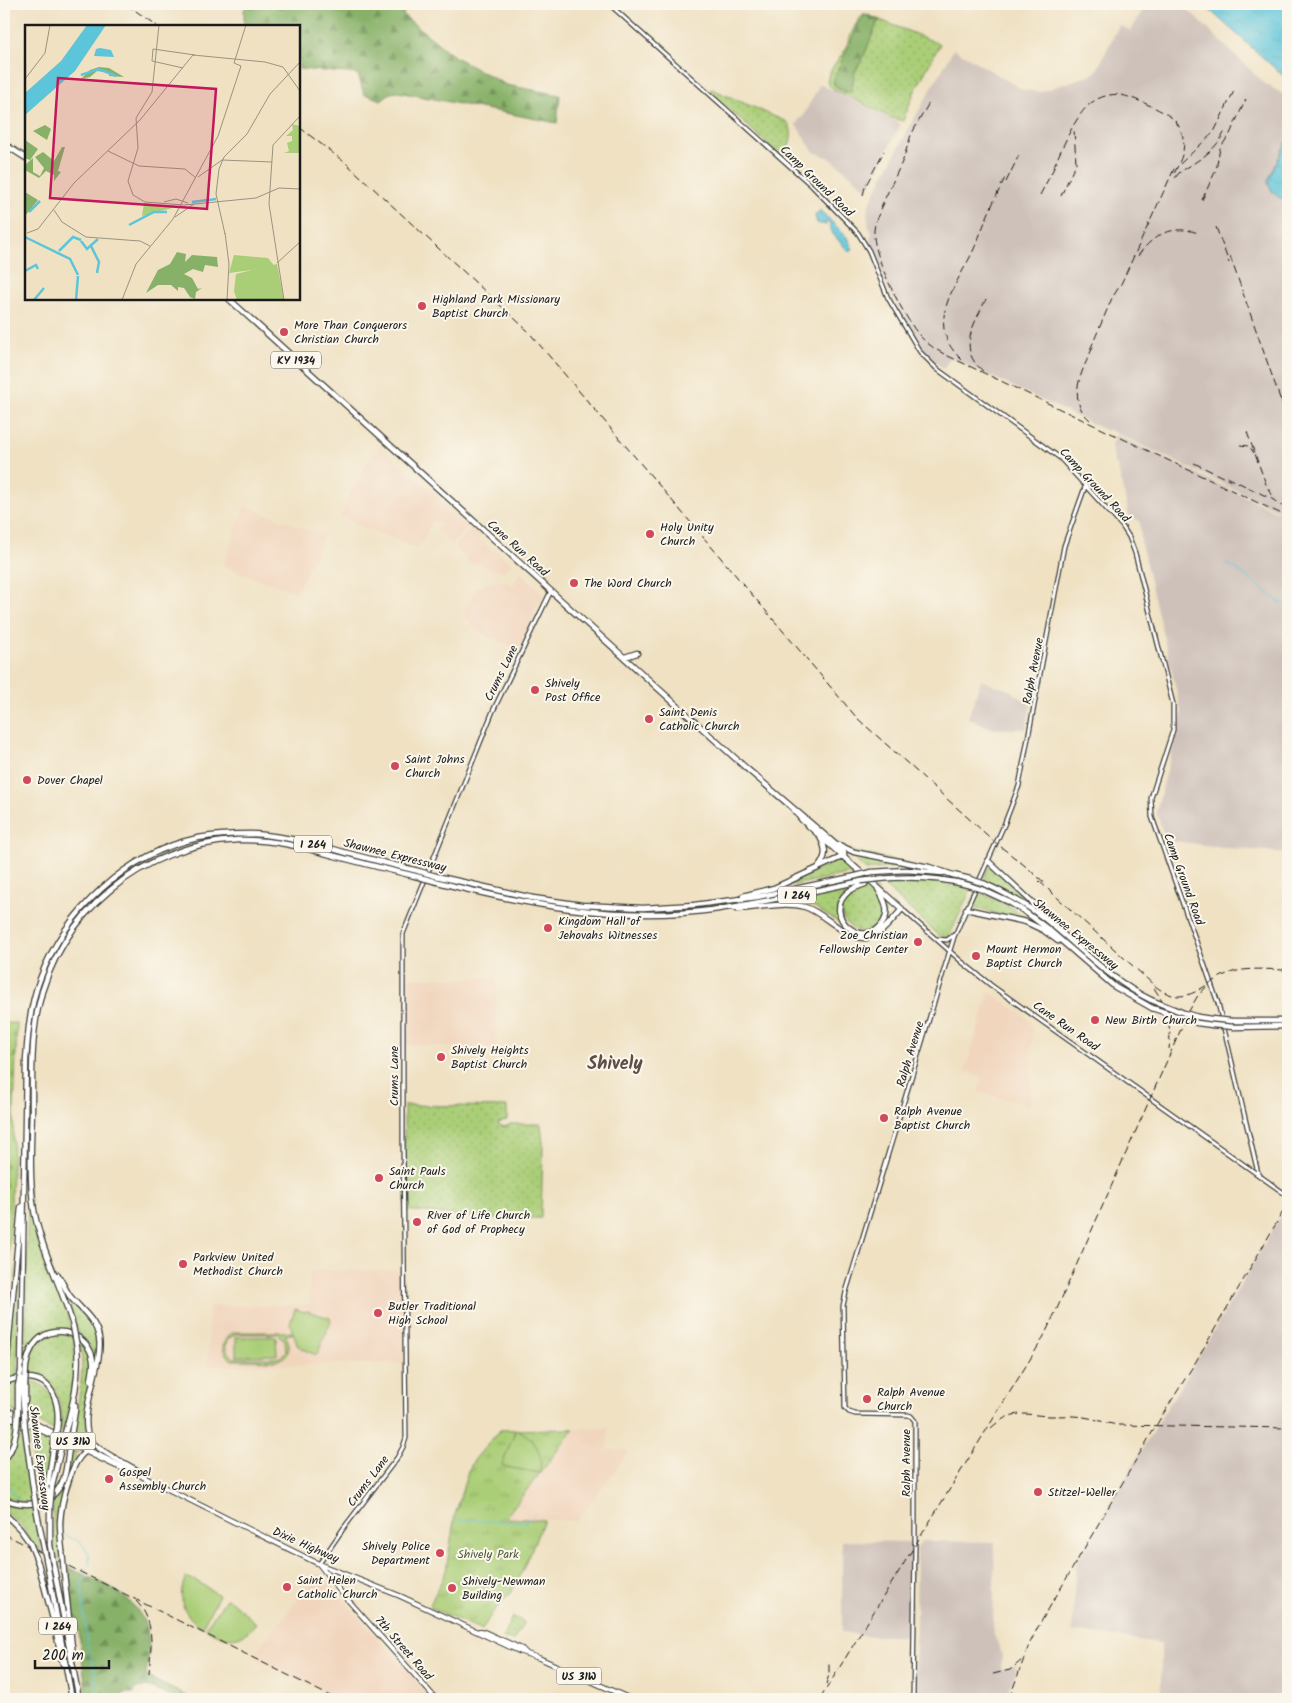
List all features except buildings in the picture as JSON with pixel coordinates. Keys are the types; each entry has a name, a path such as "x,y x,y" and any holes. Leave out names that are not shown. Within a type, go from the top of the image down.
{"highway":[{"path":"4,144 25,157"},
{"name":"Cane Run Road","path":"230,300 902,909"},
{"path":"624,657 637,653"},
{"name":"Cane Run Road","path":"794,810 844,852 844,856"},
{"path":"818,833 824,843 825,853 818,868"},
{"name":"Shawnee Expressway","path":"68,1682 34,1495 23,1407 21,1371 24,1366 24,1195 28,1037 32,1008 40,979 61,936 71,921 102,889 139,862 190,841 207,837 244,834 278,837 305,842 418,871 435,878 515,901 587,911 661,913 732,907 879,879 933,878 983,890 1024,911 1048,929 1115,987 1152,1008 1197,1023 1212,1025 1234,1027 1288,1026"},
{"path":"828,838 849,850 929,867 953,875"},
{"name":"Shawnee Expressway","path":"74,1672 50,1545 48,1509 61,1448 74,1401 78,1375 77,1347 73,1326 40,1233 35,1212 31,1171 33,1043 38,1007 46,979 53,963 77,924 108,891 145,866 190,847 207,844 239,840 278,843 416,876 435,878 517,895 582,905 643,908 722,902 777,893 872,872 914,870 953,875 986,884 1022,903 1072,941 1108,974 1134,992 1150,1000 1198,1017 1211,1019 1288,1021"},
{"path":"738,899 774,888 844,856"},
{"path":"988,861 1072,941"},
{"path":"863,882 847,893 842,899 840,908 841,918 847,927 859,933 874,931 885,919 886,904 876,886"},
{"path":"732,907 736,909 782,905 799,906 818,912 851,935 862,938 871,937 879,933 902,909"},
{"path":"966,909 1026,922 1043,930 1072,951"},
{"path":"4,1369 20,1213 24,1195"},
{"path":"48,1256 64,1286 91,1318 99,1335 100,1353 86,1426 91,1440 102,1450 135,1469 148,1480"},
{"path":"4,1460 15,1442 24,1366 33,1345 47,1334 68,1332 78,1336 88,1345 93,1360 90,1399"},
{"path":"4,1382 27,1378 36,1379 47,1386 57,1401 57,1428 47,1490 48,1509"},
{"path":"4,1499 30,1505 44,1501 54,1494 64,1478 75,1411 74,1401"},
{"path":"4,1415 11,1420 15,1419"},
{"path":"74,1672 60,1523 63,1504 77,1462 85,1452"},
{"path":"4,1513 16,1524 30,1544 38,1563 68,1682"},
{"name":"I 264","path":"74,1672 79,1699"},
{"name":"I 264","path":"68,1682 72,1699"}],"main road":[{"name":"Dixie Highway","path":"4,1408 319,1564 374,1585 521,1652 632,1699"},
{"name":"Dixie Highway","path":"15,1419 85,1452 129,1470"},
{"name":"7th Street Road","path":"319,1564 340,1591 436,1699"}],"street":[{"name":"Camp Ground Road","path":"609,4 812,186 858,233 869,250 888,298 925,359 936,369 1060,458 1122,526 1132,544 1171,693 1174,713 1173,730 1153,792 1152,817 1218,1003 1258,1174"},
{"name":"Ralph Avenue","path":"913,1699 915,1425 913,1418 908,1415 855,1414 846,1410 844,1404 843,1306 949,951 1019,786 1064,546 1085,487"},
{"name":"Crums Lane","path":"319,1564 343,1528 400,1453 407,1436 402,1140 403,932 493,711 551,591"},
{"name":"Cane Run Road","path":"902,909 992,986 1288,1196"},
{"path":"936,938 947,940 955,935"}],"shaded area":[{"path":"1146,4 1182,4 1264,83 1288,97 1288,515 1108,429 1107,431 950,357 944,369 925,354 888,290 869,243 872,231 869,229 867,212 870,202 954,49 1023,90 1040,92 1093,74 1097,70 1119,25 1131,31"},
{"path":"820,84 901,124 867,189 830,158 814,152 796,125 800,118 802,118"},
{"path":"1116,435 1288,517 1288,853 1166,840 1156,812 1182,714 1141,543 1140,521 1129,516 1118,468 1115,463 1111,446"},
{"path":"380,446 458,514 454,524 458,518 464,521 467,527 452,545 436,530 437,526 441,526 433,519 419,549 340,518 348,497 368,461"},
{"path":"245,506 324,536 296,592 223,566"},
{"path":"472,528 482,536 470,550 481,540 494,552 496,550 511,563 504,572 486,568 481,564 468,564 466,554 464,556 454,548"},
{"path":"520,572 544,594 518,650 480,633 465,617 464,612 476,587 498,581 505,581 513,585"},
{"path":"981,680 1011,691 1031,705 1026,729 993,729 968,718"},
{"path":"404,978 497,978 496,1047 404,1045"},
{"path":"989,992 1028,1019 1032,1028 1030,1106 979,1092 982,1077 965,1072"},
{"path":"1288,1203 1288,1699 1161,1699 1161,1643 1072,1631 1076,1563"},
{"path":"403,1270 404,1363 208,1366 209,1306 309,1305 310,1271"},
{"path":"609,1428 607,1450 629,1451 577,1521 505,1518 574,1429"},
{"path":"842,1541 913,1542 911,1636 865,1636 842,1632"},
{"path":"921,1541 995,1542 993,1633 1002,1654 1001,1669 1016,1665 1005,1699 989,1699 983,1696 982,1699 929,1699 915,1695 917,1549"},
{"path":"320,1573 432,1699 339,1699 252,1656"}],"green space":[{"path":"247,4 406,4 403,15 455,57 506,85 560,95 557,123 398,92 390,93 381,100 364,94 358,74 300,69 300,25 244,25 244,10"},
{"path":"863,15 868,15 940,44 914,93 903,121 892,118 833,89 827,83 831,70 844,51 854,27"},
{"path":"865,15 880,21 877,23 863,58 855,72 851,92 846,92 834,85 834,78 859,23"},
{"path":"712,89 787,122 791,133 786,154 780,155 710,92"},
{"path":"844,850 907,863 907,866 866,870"},
{"path":"841,859 856,872 784,886"},
{"path":"988,868 993,868 1025,900 983,880"},
{"path":"892,880 932,881 971,889 949,937 941,937 881,883"},
{"path":"869,884 880,895 884,906 884,915 880,923 874,928 866,931 857,931 850,927 844,918 841,905 851,891"},
{"path":"856,885 847,891 840,901 843,925 813,907 781,902"},
{"path":"977,891 1009,906 1034,923 974,908 971,904"},
{"path":"4,1023 17,1023 8,1292 4,1331"},
{"path":"404,1105 507,1107 507,1120 498,1123 499,1125 505,1127 510,1124 541,1124 543,1144 541,1218 481,1218 405,1210"},
{"path":"28,1185 35,1223 72,1331 56,1330 44,1335 25,1357"},
{"path":"19,1244 17,1376 4,1379 6,1368"},
{"path":"68,1297 83,1311 95,1329 98,1343 96,1363 90,1346 79,1335"},
{"path":"295,1309 330,1318 331,1321 317,1355 298,1346 290,1324"},
{"path":"234,1332 292,1332 292,1334 285,1335 289,1343 287,1354 276,1361 232,1360 223,1349 226,1338","holes":["236,1334 277,1334 285,1340 286,1351 277,1358 234,1358 228,1353 225,1346 228,1339"]},
{"path":"61,1333 73,1336 75,1360 71,1396 63,1432 60,1430 59,1402 52,1387 46,1381 27,1375 35,1346 45,1338"},
{"path":"236,1337 276,1337 277,1355 236,1356"},
{"path":"80,1340 89,1351 92,1362 85,1409 89,1438 101,1452 73,1439 81,1382"},
{"path":"27,1380 37,1383 49,1392 55,1412 54,1430 28,1418"},
{"path":"17,1381 15,1412 4,1407 4,1385"},
{"path":"4,1419 15,1424 13,1441 4,1458"},
{"path":"28,1429 53,1439 44,1500 38,1502"},
{"path":"516,1429 533,1441 536,1446 541,1465 540,1473 502,1465"},
{"name":"Shively Park","path":"574,1429 505,1518 544,1520 517,1583 492,1613 482,1630 429,1607 446,1571 455,1515 468,1471 475,1459 500,1430"},
{"path":"20,1430 32,1503 27,1504 4,1497 4,1464 13,1452"},
{"path":"71,1450 80,1453 76,1452 74,1455 77,1458 61,1507 61,1560 55,1557 54,1496 59,1492 65,1481"},
{"path":"4,1501 15,1505 33,1507 41,1550 35,1547 23,1528 4,1510"},
{"path":"66,1566 105,1585 128,1600 144,1622 148,1636 149,1651 146,1676 193,1699 176,1699 146,1686 135,1689 134,1693 123,1693 122,1699 87,1699 78,1625 72,1625"},
{"path":"186,1577 219,1595 202,1627 195,1623 183,1605 182,1592"},
{"path":"226,1599 231,1601 256,1623 250,1630 238,1637 225,1637 205,1628"},
{"path":"512,1617 523,1621 513,1641 503,1637"}],"water":[{"path":"1203,4 1288,4 1288,80"},
{"path":"1286,142 1288,142 1288,201 1281,199 1275,194 1270,188 1268,181"},
{"path":"820,210 846,236 853,249 849,252 833,234 828,221 826,225 817,223 815,216"}],"waterway":[{"path":"1226,564 1238,570 1279,602 1288,603"},
{"path":"4,1472 16,1500"},
{"path":"457,1520 527,1522 535,1514"},
{"path":"63,1534 83,1545 89,1554 89,1564 82,1582 83,1605 88,1646 96,1677 95,1685 99,1699"}],"railway":[{"path":"126,4 156,25"},
{"path":"1180,164 1214,132 1234,91"},
{"path":"1053,168 1069,133 1085,108 1098,99 1109,95 1116,95 1132,98 1147,104 1168,115 1176,122 1182,133 1184,148 1174,174"},
{"path":"1202,200 1216,170 1220,148 1230,134 1246,99"},
{"path":"880,209 903,160 911,135 930,101"},
{"path":"300,128 347,164 527,330 857,718 996,843 1046,884"},
{"path":"1061,196 1076,163 1074,129"},
{"path":"1175,178 1179,173 1212,150 1226,129"},
{"path":"863,195 865,187 884,151"},
{"path":"1006,182 1019,155"},
{"path":"1040,195 1057,162"},
{"path":"1090,350 1112,298 1121,284 1175,167"},
{"path":"962,360 950,346 945,332 944,318 947,304 974,249 1006,175"},
{"path":"884,203 874,227 879,259 891,288 913,328 930,345 948,356 1288,517"},
{"path":"1216,227 1229,263"},
{"path":"1138,256 1150,242 1164,233 1180,230 1198,233"},
{"path":"1230,256 1282,404"},
{"path":"983,371 975,363 969,345 973,327 986,299"},
{"path":"1090,420 1083,412 1077,393 1081,374 1094,345"},
{"path":"1281,398 1288,422"},
{"path":"1247,432 1267,487 1275,499"},
{"path":"1240,445 1249,446 1254,453"},
{"path":"1194,463 1231,481"},
{"path":"1227,477 1272,499 1282,506"},
{"path":"1039,881 1155,986 1167,993 1177,996 1187,995 1196,992 1222,976 1240,970 1288,970"},
{"path":"820,1699 1042,1340 1189,1011 1197,997 1207,986"},
{"path":"1154,988 1168,1017 1169,1049"},
{"path":"1009,1699 1029,1645 1038,1627 1288,1203"},
{"path":"991,1428 1006,1418 1019,1414 1079,1416 1119,1425 1288,1428"},
{"path":"4,1534 336,1699"},
{"path":"136,1601 147,1617 151,1635 149,1674"},
{"path":"993,1674 1010,1670 1022,1660"},
{"path":"826,1684 829,1675 829,1662"}],"place":[{"name":"Highland Park Missionary Baptist Church","path":"422,306"},
{"name":"More Than Conquerors Christian Church","path":"284,332"},
{"name":"Holy Unity Church","path":"650,534"},
{"name":"The Word Church","path":"574,583"},
{"name":"Shively Post Office","path":"535,690"},
{"name":"Saint Denis Catholic Church","path":"649,719"},
{"name":"Saint Johns Church","path":"395,766"},
{"name":"Dover Chapel","path":"27,780"},
{"name":"Kingdom Hall of Jehovahs Witnesses","path":"548,928"},
{"name":"Zoe Christian Fellowship Center","path":"918,942"},
{"name":"Mount Hermon Baptist Church","path":"976,956"},
{"name":"New Birth Church","path":"1095,1020"},
{"name":"Shively Heights Baptist Church","path":"441,1057"},
{"name":"Ralph Avenue Baptist Church","path":"884,1118"},
{"name":"Saint Pauls Church","path":"379,1178"},
{"name":"River of Life Church of God of Prophecy","path":"417,1222"},
{"name":"Parkview United Methodist Church","path":"183,1264"},
{"name":"Butler Traditional High School","path":"378,1313"},
{"name":"Ralph Avenue Church","path":"867,1399"},
{"name":"Gospel Assembly Church","path":"109,1479"},
{"name":"Stitzel-Weller","path":"1038,1492"},
{"name":"Shively Police Department","path":"440,1553"},
{"name":"Saint Helen Catholic Church","path":"287,1587"},
{"name":"Shively-Newman Building","path":"452,1588"}],"district":[{"name":"Shively","path":"615,1063"}]}
